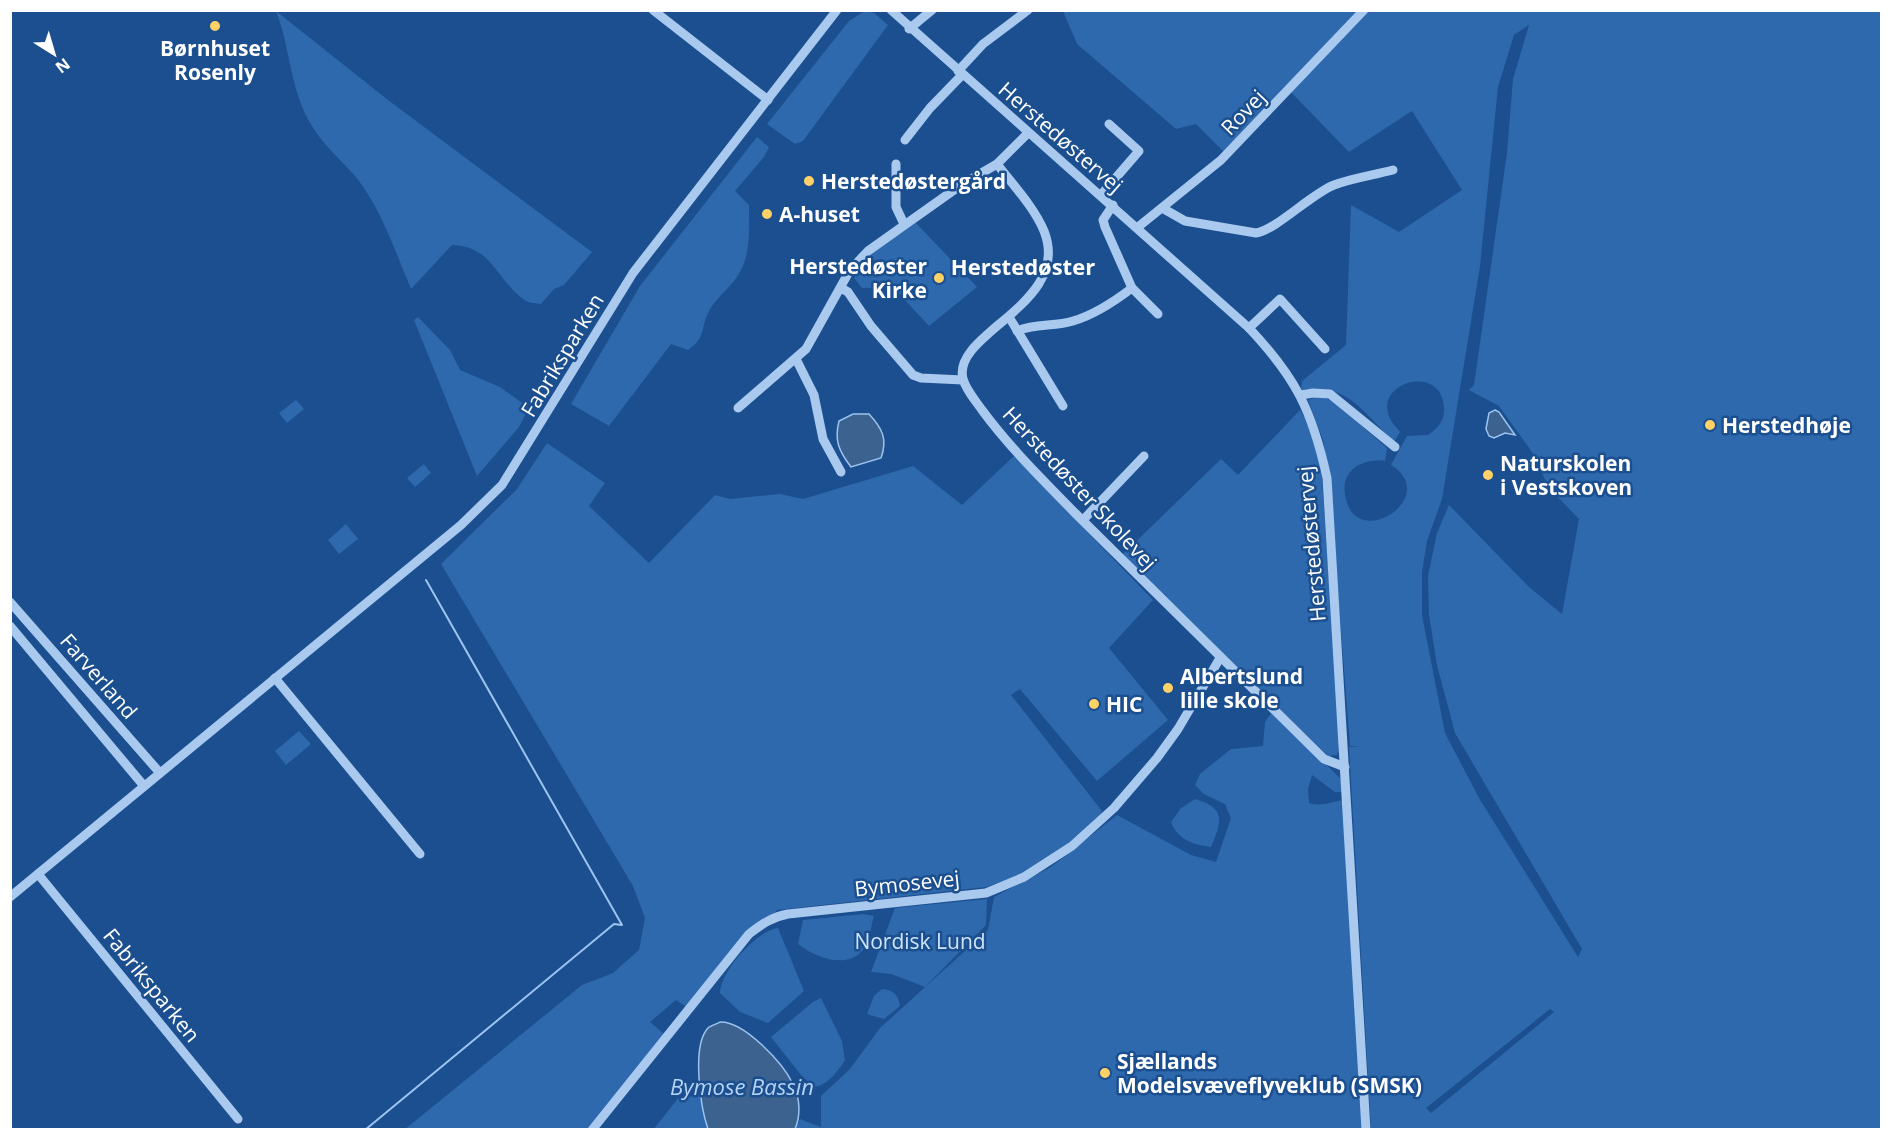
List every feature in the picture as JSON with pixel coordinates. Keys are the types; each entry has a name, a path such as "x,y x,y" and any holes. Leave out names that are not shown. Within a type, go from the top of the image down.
{"street":[{"path":"653,10 768,100"},
{"name":"Fabriksparken","path":"10,897 461,525 502,485 633,273 837,10"},
{"name":"Herstedøstervej","path":"891,10 1249,328 1270,351 1301,395 1318,439 1327,478 1366,1130"},
{"path":"909,28 932,10"},
{"path":"905,140 983,44 1028,10"},
{"name":"Rovej","path":"1138,227 1221,160 1364,10"},
{"path":"1101,195 1138,151 1109,124"},
{"path":"738,408 796,359 816,334 850,270 868,251 961,185 997,164 1028,133"},
{"path":"896,164 896,207 904,224"},
{"path":"841,288 848,292 871,326 913,375 921,378 963,380 962,371 968,355 1009,317 1041,280 1046,269 1047,244 1039,221 997,164"},
{"path":"1164,208 1185,221 1256,233 1266,231 1286,214 1334,185 1393,170"},
{"path":"1113,205 1103,220 1132,288 1158,314"},
{"path":"1017,331 1026,327 1072,322 1116,300 1132,288"},
{"path":"1249,328 1280,299 1325,350"},
{"path":"1009,317 1064,406"},
{"path":"796,359 814,395 823,439 841,472"},
{"name":"Herstedøster Skolevej","path":"963,380 1001,435 1083,520 1324,759 1345,767"},
{"path":"1301,395 1330,394 1395,447"},
{"path":"1083,520 1144,456"},
{"name":"Farverland","path":"10,602 159,773"},
{"name":"Farverland","path":"10,626 144,786"},
{"name":"Bymosevej","path":"592,1130 749,934 762,923 774,916 788,914 986,893 1024,877 1071,846 1114,808 1157,758 1178,729 1220,658"},
{"path":"59,683 72,672"},
{"path":"275,678 420,854"},
{"name":"Fabriksparken","path":"38,874 238,1119"}],"green space":[{"path":"276,11 388,100 592,252 564,285 554,289 541,304 527,301 514,291 485,257 465,247 452,245 411,289 375,206 359,181 332,152 309,121 298,95"},
{"path":"865,11 874,13 888,25 803,141 795,144 767,124 849,21"},
{"path":"1063,11 1881,11 1881,1129 1371,1129 1349,747 1362,746 1350,746 1329,477 1323,440 1308,400 1320,396 1333,401 1387,448 1385,461 1369,461 1362,464 1350,472 1347,478 1345,494 1351,512 1363,520 1377,520 1390,514 1401,504 1407,492 1404,478 1391,465 1407,436 1428,435 1442,421 1444,408 1440,394 1433,385 1410,382 1400,387 1391,394 1387,404 1389,416 1400,432 1394,442 1363,410 1343,395 1317,389 1301,390 1302,381 1346,345 1351,205 1399,232 1462,190 1412,111 1349,152 1285,86 1224,152 1196,124 1176,129 1077,44","holes":["1529,25 1513,79 1507,153 1474,385 1469,390 1499,406 1532,452 1549,488 1579,519 1562,614 1529,587 1449,505 1437,533 1428,576 1429,615 1437,665 1455,733 1582,949 1578,957 1479,798 1445,733 1422,615 1422,572 1427,541 1442,499 1480,266 1498,87 1514,35","1550,1009 1554,1012 1431,1113 1426,1108"]},
{"path":"757,137 769,147 764,157 735,191 749,205 749,238 744,263 738,276 710,309 697,342 688,350 671,344 609,426 571,404 640,286"},
{"path":"916,223 977,287 929,326 893,287 862,288 854,278 863,262"},
{"path":"418,317 450,350 460,370 500,387 529,408 519,427 477,476 414,320"},
{"path":"296,400 304,409 287,423 279,413"},
{"path":"1300,410 1315,438 1322,478 1340,747 1337,755 1328,756 1122,555 1221,459 1238,475"},
{"path":"547,443 605,483 589,506 649,563 715,495 730,499 780,494 803,499 913,466 962,505 1014,456 1153,600 1109,648 1168,720 1097,781 1020,689 1011,695 1102,811 1099,817 1068,844 1022,874 986,887 777,910 688,1008 676,1000 650,1022 665,1035 589,1129 404,1130 582,985 613,973 639,950 645,918 633,886 441,564 517,489"},
{"path":"424,464 431,473 415,487 407,478"},
{"path":"346,524 358,539 339,554 328,540"},
{"path":"1272,712 1342,780 1343,792 1335,792 1312,775 1308,789 1309,803 1323,804 1344,800 1362,1129 795,1130 800,1119 821,1127 821,1096 850,1069 880,1028 988,930 994,897 1051,867 1117,815 1191,855 1216,862 1231,818 1225,804 1204,794 1195,785 1200,774 1231,749 1263,746 1265,722"},
{"path":"299,731 311,744 286,765 275,751"},
{"path":"1195,799 1212,807 1217,811 1219,817 1218,830 1211,847 1193,843 1182,837 1171,822 1181,808"},
{"name":"Nordisk Lund","path":"987,899 986,925 925,987 891,974 871,972 895,908"},
{"name":"Nordisk Lund","path":"864,914 874,916 868,940 859,954 851,959 832,960 814,954 798,944 803,920"},
{"name":"Nordisk Lund","path":"778,928 804,991 768,1023 740,1012 720,993 726,974 741,954 760,936"},
{"name":"Nordisk Lund","path":"882,989 894,993 900,1006 884,1019 867,1014 874,996"},
{"name":"Nordisk Lund","path":"821,998 842,1041 845,1060 828,1080 814,1087 801,1075 771,1037"},
{"path":"700,1096 708,1129 653,1130 679,1097"}],"water":[{"path":"1495,410 1499,412 1515,435 1505,433 1494,438 1489,436 1486,429 1489,413"},
{"path":"853,414 869,414 880,429 884,445 881,458 851,467 843,456 837,434 839,421"},
{"name":"Bymose Bassin","path":"720,1022 740,1028 762,1045 781,1065 795,1089 798,1101 799,1112 795,1129 708,1129 700,1093 700,1049 708,1028"}],"waterway":[{"path":"365,1130 614,924 622,925 426,580"}],"place":[{"name":"Børnhuset Rosenly","path":"215,26"},
{"name":"Herstedøstergård","path":"809,181"},
{"name":"A-huset","path":"767,214"},
{"name":"Herstedøster Kirke","path":"939,278"},
{"name":"Herstedhøje","path":"1710,425"},
{"name":"Naturskolen i Vestskoven","path":"1488,475"},
{"name":"Albertslund lille skole","path":"1168,688"},
{"name":"HIC","path":"1094,704"},
{"name":"Sjællands Modelsvæveflyveklub (SMSK)","path":"1105,1073"}],"district":[{"name":"Herstedøster","path":"1023,266"}]}
